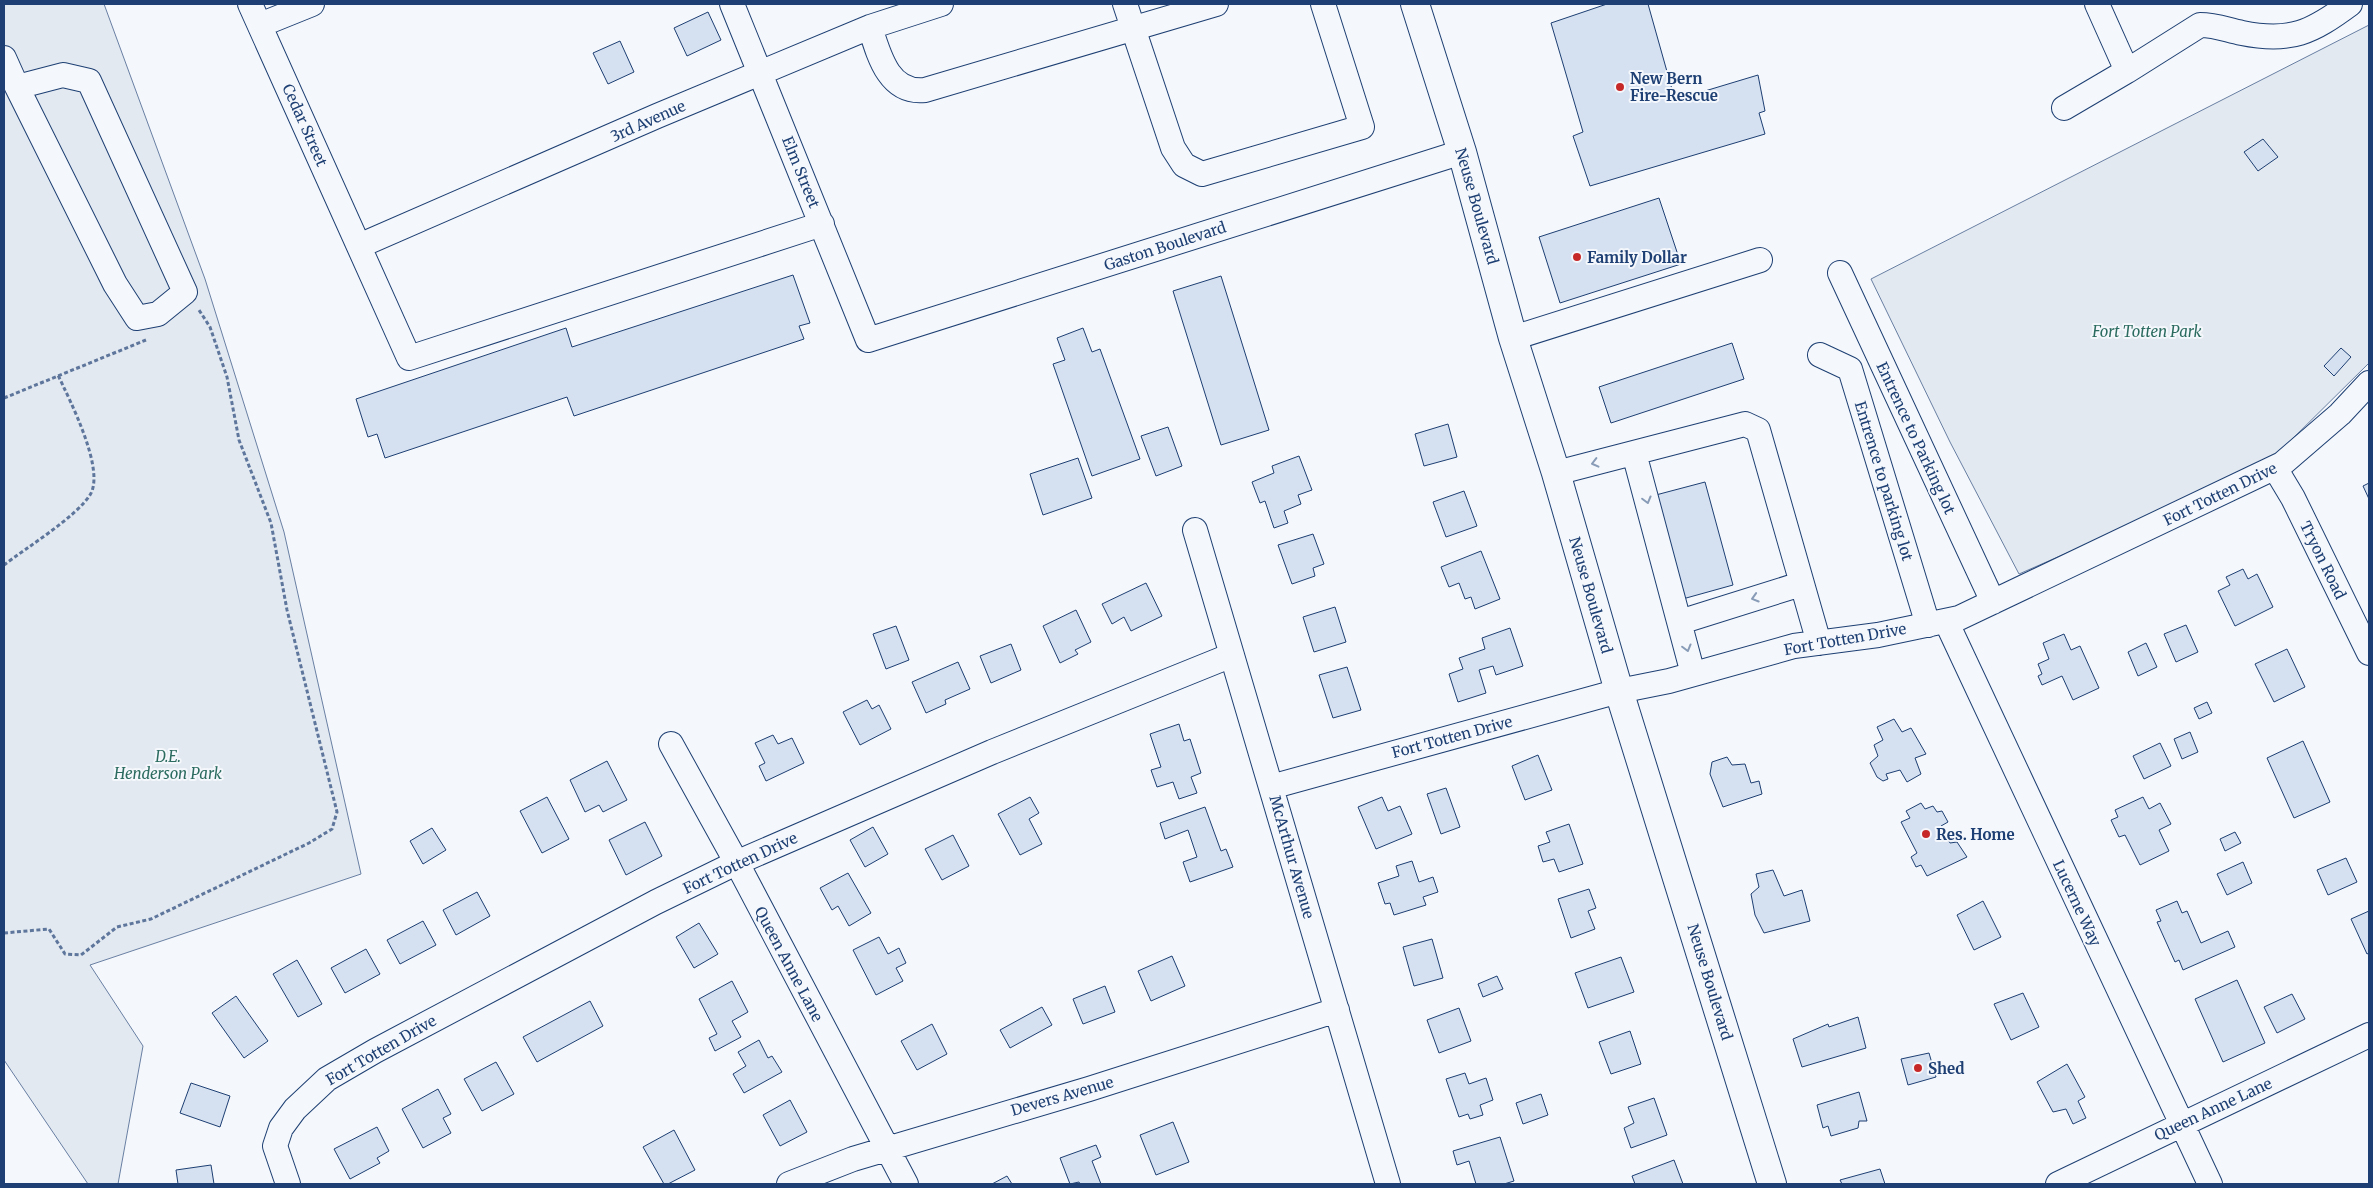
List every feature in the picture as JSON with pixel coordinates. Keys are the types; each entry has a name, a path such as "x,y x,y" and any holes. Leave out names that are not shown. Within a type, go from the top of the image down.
{"main road":[{"name":"Neuse Boulevard","path":"1415,4 1462,152 1513,338 1556,473 1619,691 1772,1184"}],"street":[{"name":"Cedar Street","path":"250,4 409,358 822,224"},
{"path":"260,25 312,4"},
{"name":"Elm Street","path":"732,4 868,340"},
{"name":"3rd Avenue","path":"359,246 761,72 870,27 941,4"},
{"path":"1125,4 1174,148 1184,165 1202,174 1362,128 1323,4"},
{"path":"870,27 890,78 912,92 925,90 1216,4"},
{"path":"2097,4 2127,71"},
{"path":"2064,108 2200,25 2214,25 2254,35 2287,36 2299,34 2323,24 2350,4"},
{"path":"4,58 16,87 115,284 137,318 158,314 185,292 89,81 63,74 16,87"},
{"name":"Gaston Boulevard","path":"868,340 1462,152"},
{"path":"1513,338 1760,260"},
{"name":"Entrence to Parking lot","path":"1840,273 1993,602"},
{"name":"Entrence to parking lot","path":"1820,355 1850,369 1937,623"},
{"name":"Fort Totten Drive","path":"1271,787 1619,691 1693,674 1794,646 1878,635 1959,618 2282,464 2340,414 2369,383"},
{"path":"1556,473 1745,424 1754,426 1758,430 1819,643"},
{"path":"1634,453 1693,674"},
{"name":"Tryon Road","path":"2275,468 2293,498 2369,653"},
{"name":"McArthur Avenue","path":"1195,530 1388,1184"},
{"path":"1680,622 1801,584"},
{"name":"Lucerne Way","path":"1937,623 2210,1184"},
{"name":"Fort Totten Drive","path":"288,1184 276,1146 281,1128 295,1109 327,1078 603,930 736,863 992,752 1232,655"},
{"name":"Queen Anne Lane","path":"671,744 906,1184"},
{"name":"Devers Avenue","path":"789,1184 809,1175 887,1149 1089,1089 1337,1010"},
{"name":"Queen Anne Lane","path":"2058,1184 2369,1035"}],"path":[{"path":"4,933 49,929 65,954 81,955 117,927 151,919 309,843 332,829 336,812 287,610 271,523 240,440 226,377 210,327 200,310 193,313"},
{"path":"4,398 142,343 149,338"},
{"path":"4,565 67,518 91,494 94,482 90,452 77,415 58,375"}],"green space":[{"name":"D.E. Henderson Park","path":"4,4 104,4 205,279 284,532 361,874 90,965 143,1046 118,1184 88,1184 4,1060"},
{"name":"Fort Totten Park","path":"2369,25 2369,363 2273,458 2213,489 2019,574 1950,442 1871,279"}],"building":[{"name":"New Bern Fire-Rescue","path":"1607,4 1648,4 1675,100 1758,75 1765,111 1759,113 1765,134 1590,186 1573,136 1583,132 1551,23"},
{"path":"708,12 721,40 687,56 674,28"},
{"path":"620,41 634,72 608,84 593,53"},
{"path":"2263,139 2278,157 2258,171 2244,152"},
{"path":"1659,198 1681,264 1560,303 1539,237"},
{"path":"793,275 810,323 799,326 804,339 574,416 567,397 385,458 377,434 368,437 356,399 566,328 572,347"},
{"path":"1221,276 1269,430 1221,445 1173,291"},
{"path":"1083,328 1092,352 1100,349 1140,459 1092,476 1053,364 1065,360 1057,338"},
{"path":"1732,343 1744,379 1611,423 1599,387"},
{"path":"2341,348 2351,357 2334,376 2324,366"},
{"path":"1448,424 1457,457 1424,466 1415,434"},
{"path":"1168,427 1182,466 1156,476 1141,436"},
{"path":"1299,456 1312,490 1298,495 1301,504 1284,511 1288,523 1274,528 1265,501 1260,503 1252,482 1274,473 1272,466"},
{"path":"1078,458 1092,498 1043,515 1030,474"},
{"path":"1705,482 1733,585 1679,600 1652,496"},
{"path":"2369,483 2369,499 2363,486"},
{"path":"1464,491 1477,526 1446,537 1433,502"},
{"path":"1313,534 1324,564 1313,568 1315,576 1292,584 1278,545"},
{"path":"1481,551 1500,599 1475,609 1471,597 1465,599 1459,583 1449,587 1441,567"},
{"path":"2243,569 2248,579 2257,574 2273,607 2235,626 2218,591 2230,585 2226,577"},
{"path":"1146,583 1162,616 1131,631 1124,617 1112,624 1102,604"},
{"path":"1335,607 1346,642 1314,652 1303,617"},
{"path":"1076,610 1091,642 1075,650 1078,654 1060,663 1043,626"},
{"path":"2186,625 2198,652 2176,662 2164,634"},
{"path":"896,626 909,660 886,669 873,634"},
{"path":"1510,628 1523,666 1496,675 1493,666 1479,670 1486,693 1458,702 1449,674 1463,669 1459,658 1485,649 1482,638"},
{"path":"2064,634 2071,650 2080,646 2099,688 2073,700 2062,676 2042,685 2038,676 2042,674 2038,664 2049,659 2043,643"},
{"path":"2146,643 2157,667 2138,676 2128,652"},
{"path":"1011,644 1021,670 991,683 980,656"},
{"path":"2287,649 2305,687 2274,702 2255,664"},
{"path":"958,662 970,689 945,700 946,704 926,713 912,682"},
{"path":"1347,667 1361,710 1333,718 1319,675"},
{"path":"867,700 872,709 879,705 891,729 860,745 843,712"},
{"path":"2207,702 2212,713 2199,719 2194,708"},
{"path":"1894,719 1902,732 1911,728 1926,754 1915,758 1921,774 1907,782 1900,770 1886,774 1888,779 1883,781 1877,777 1870,763 1878,756 1874,745 1883,740 1877,727"},
{"path":"1179,724 1184,741 1190,739 1201,773 1191,777 1197,793 1179,799 1173,782 1157,787 1151,770 1161,767 1150,734"},
{"path":"2190,732 2198,752 2182,759 2174,739"},
{"path":"773,735 778,744 792,738 804,763 766,781 759,766 765,763 755,743"},
{"path":"2303,741 2330,802 2294,818 2267,758"},
{"path":"2160,743 2171,766 2144,779 2133,756"},
{"path":"1538,755 1552,790 1525,800 1512,766"},
{"path":"1727,757 1732,765 1745,764 1751,783 1759,781 1762,794 1723,807 1710,774 1712,762"},
{"path":"607,761 627,800 603,812 599,805 585,812 570,780"},
{"path":"1446,788 1460,827 1441,834 1427,794"},
{"path":"547,797 569,839 542,853 520,811"},
{"path":"1030,797 1039,813 1029,819 1042,844 1020,855 998,814"},
{"path":"1382,797 1388,811 1400,806 1412,834 1376,849 1358,807"},
{"path":"2143,797 2149,809 2160,803 2171,824 2159,830 2169,851 2140,865 2125,835 2119,837 2111,820 2118,817 2115,810"},
{"name":"Res. Home","path":"1921,803 1925,809 1933,806 1937,812 1942,811 1948,822 1941,826 1950,843 1957,842 1967,857 1927,876 1921,865 1916,867 1911,857 1917,853 1901,822 1910,818 1906,811"},
{"path":"1205,807 1221,851 1226,849 1233,867 1190,882 1183,862 1197,857 1188,830 1165,839 1160,823"},
{"path":"645,822 662,856 626,875 609,840"},
{"path":"1569,824 1583,864 1559,872 1554,859 1543,862 1538,846 1550,842 1546,832"},
{"path":"873,827 888,854 865,867 850,840"},
{"path":"432,828 446,850 423,864 410,841"},
{"path":"2235,832 2241,843 2225,851 2220,839"},
{"path":"953,835 969,866 942,880 925,849"},
{"path":"2346,858 2357,882 2328,895 2317,870"},
{"path":"1412,861 1419,882 1433,877 1438,892 1423,897 1426,905 1394,915 1390,903 1385,904 1378,883 1399,876 1396,866"},
{"path":"2243,862 2252,883 2227,895 2217,874"},
{"path":"1773,870 1784,896 1802,890 1810,921 1764,933 1755,915 1751,894 1759,887 1756,874"},
{"path":"848,873 871,913 849,926 838,906 832,910 820,888"},
{"path":"1589,889 1596,908 1588,911 1595,929 1571,938 1558,899"},
{"path":"477,892 490,916 456,935 443,910"},
{"path":"1983,901 2001,937 1974,950 1957,915"},
{"path":"2177,901 2182,913 2187,911 2201,943 2228,931 2235,947 2183,970 2179,960 2175,962 2157,922 2161,921 2156,910"},
{"path":"2369,911 2369,953 2367,954 2351,919"},
{"path":"423,921 436,945 400,964 387,940"},
{"path":"699,923 718,954 694,968 676,937"},
{"path":"879,937 888,954 899,948 906,963 896,968 903,981 876,995 853,950"},
{"path":"1432,939 1443,978 1414,986 1403,947"},
{"path":"366,949 380,974 345,993 331,968"},
{"path":"1172,956 1185,986 1151,1001 1138,971"},
{"path":"1621,957 1634,992 1588,1008 1575,973"},
{"path":"297,960 322,1004 298,1017 273,974"},
{"path":"1497,976 1503,989 1483,997 1478,984"},
{"path":"2237,980 2265,1043 2223,1062 2195,999"},
{"path":"732,981 748,1012 732,1021 741,1037 715,1051 709,1038 717,1034 699,999"},
{"path":"1105,986 1115,1012 1083,1024 1073,999"},
{"path":"2023,993 2039,1027 2011,1040 1994,1004"},
{"path":"2292,994 2305,1019 2277,1033 2264,1007"},
{"path":"236,996 268,1041 244,1058 212,1013"},
{"path":"590,1001 603,1026 537,1062 523,1037"},
{"path":"1042,1007 1052,1025 1010,1048 1000,1030"},
{"path":"1459,1008 1471,1041 1439,1053 1427,1020"},
{"path":"1858,1017 1866,1048 1802,1067 1793,1039 1828,1024 1829,1027"},
{"path":"932,1024 947,1054 917,1070 901,1041"},
{"path":"1630,1031 1641,1064 1611,1074 1599,1042"},
{"path":"759,1040 768,1058 772,1056 782,1072 744,1093 733,1074 746,1066 738,1052"},
{"name":"Shed","path":"1929,1053 1936,1077 1908,1085 1901,1059"},
{"path":"496,1062 514,1094 482,1111 464,1079"},
{"path":"2067,1064 2085,1097 2078,1101 2086,1118 2073,1124 2066,1109 2053,1112 2037,1082"},
{"path":"1465,1073 1469,1084 1486,1078 1493,1100 1480,1105 1483,1115 1470,1119 1468,1114 1459,1117 1446,1079"},
{"path":"191,1083 230,1096 220,1127 180,1113"},
{"path":"438,1089 451,1114 443,1118 451,1133 423,1148 402,1109"},
{"path":"1859,1092 1867,1121 1859,1121 1858,1128 1831,1136 1828,1126 1823,1128 1817,1105"},
{"path":"1541,1094 1548,1115 1523,1124 1516,1103"},
{"path":"1654,1098 1667,1135 1631,1148 1624,1128 1634,1123 1628,1107"},
{"path":"790,1100 807,1132 780,1146 763,1115"},
{"path":"1173,1122 1189,1162 1156,1175 1140,1135"},
{"path":"377,1127 389,1151 377,1158 380,1163 350,1179 334,1149"},
{"path":"674,1130 695,1170 668,1184 664,1184 643,1147"},
{"path":"1500,1137 1514,1181 1504,1184 1476,1184 1469,1161 1457,1165 1453,1151"},
{"path":"1096,1145 1101,1157 1092,1161 1101,1184 1080,1184 1079,1182 1070,1184 1060,1158"},
{"path":"1674,1160 1683,1184 1635,1184 1632,1176"},
{"path":"211,1165 214,1184 178,1184 176,1170"},
{"path":"1880,1169 1885,1184 1842,1184 1840,1180"},
{"path":"1007,1176 1012,1184 992,1184"}],"place":[{"name":"New Bern Fire-Rescue","path":"1620,87"},
{"name":"Family Dollar","path":"1577,257"},
{"name":"Res. Home","path":"1926,834"},
{"name":"Shed","path":"1918,1068"}]}
